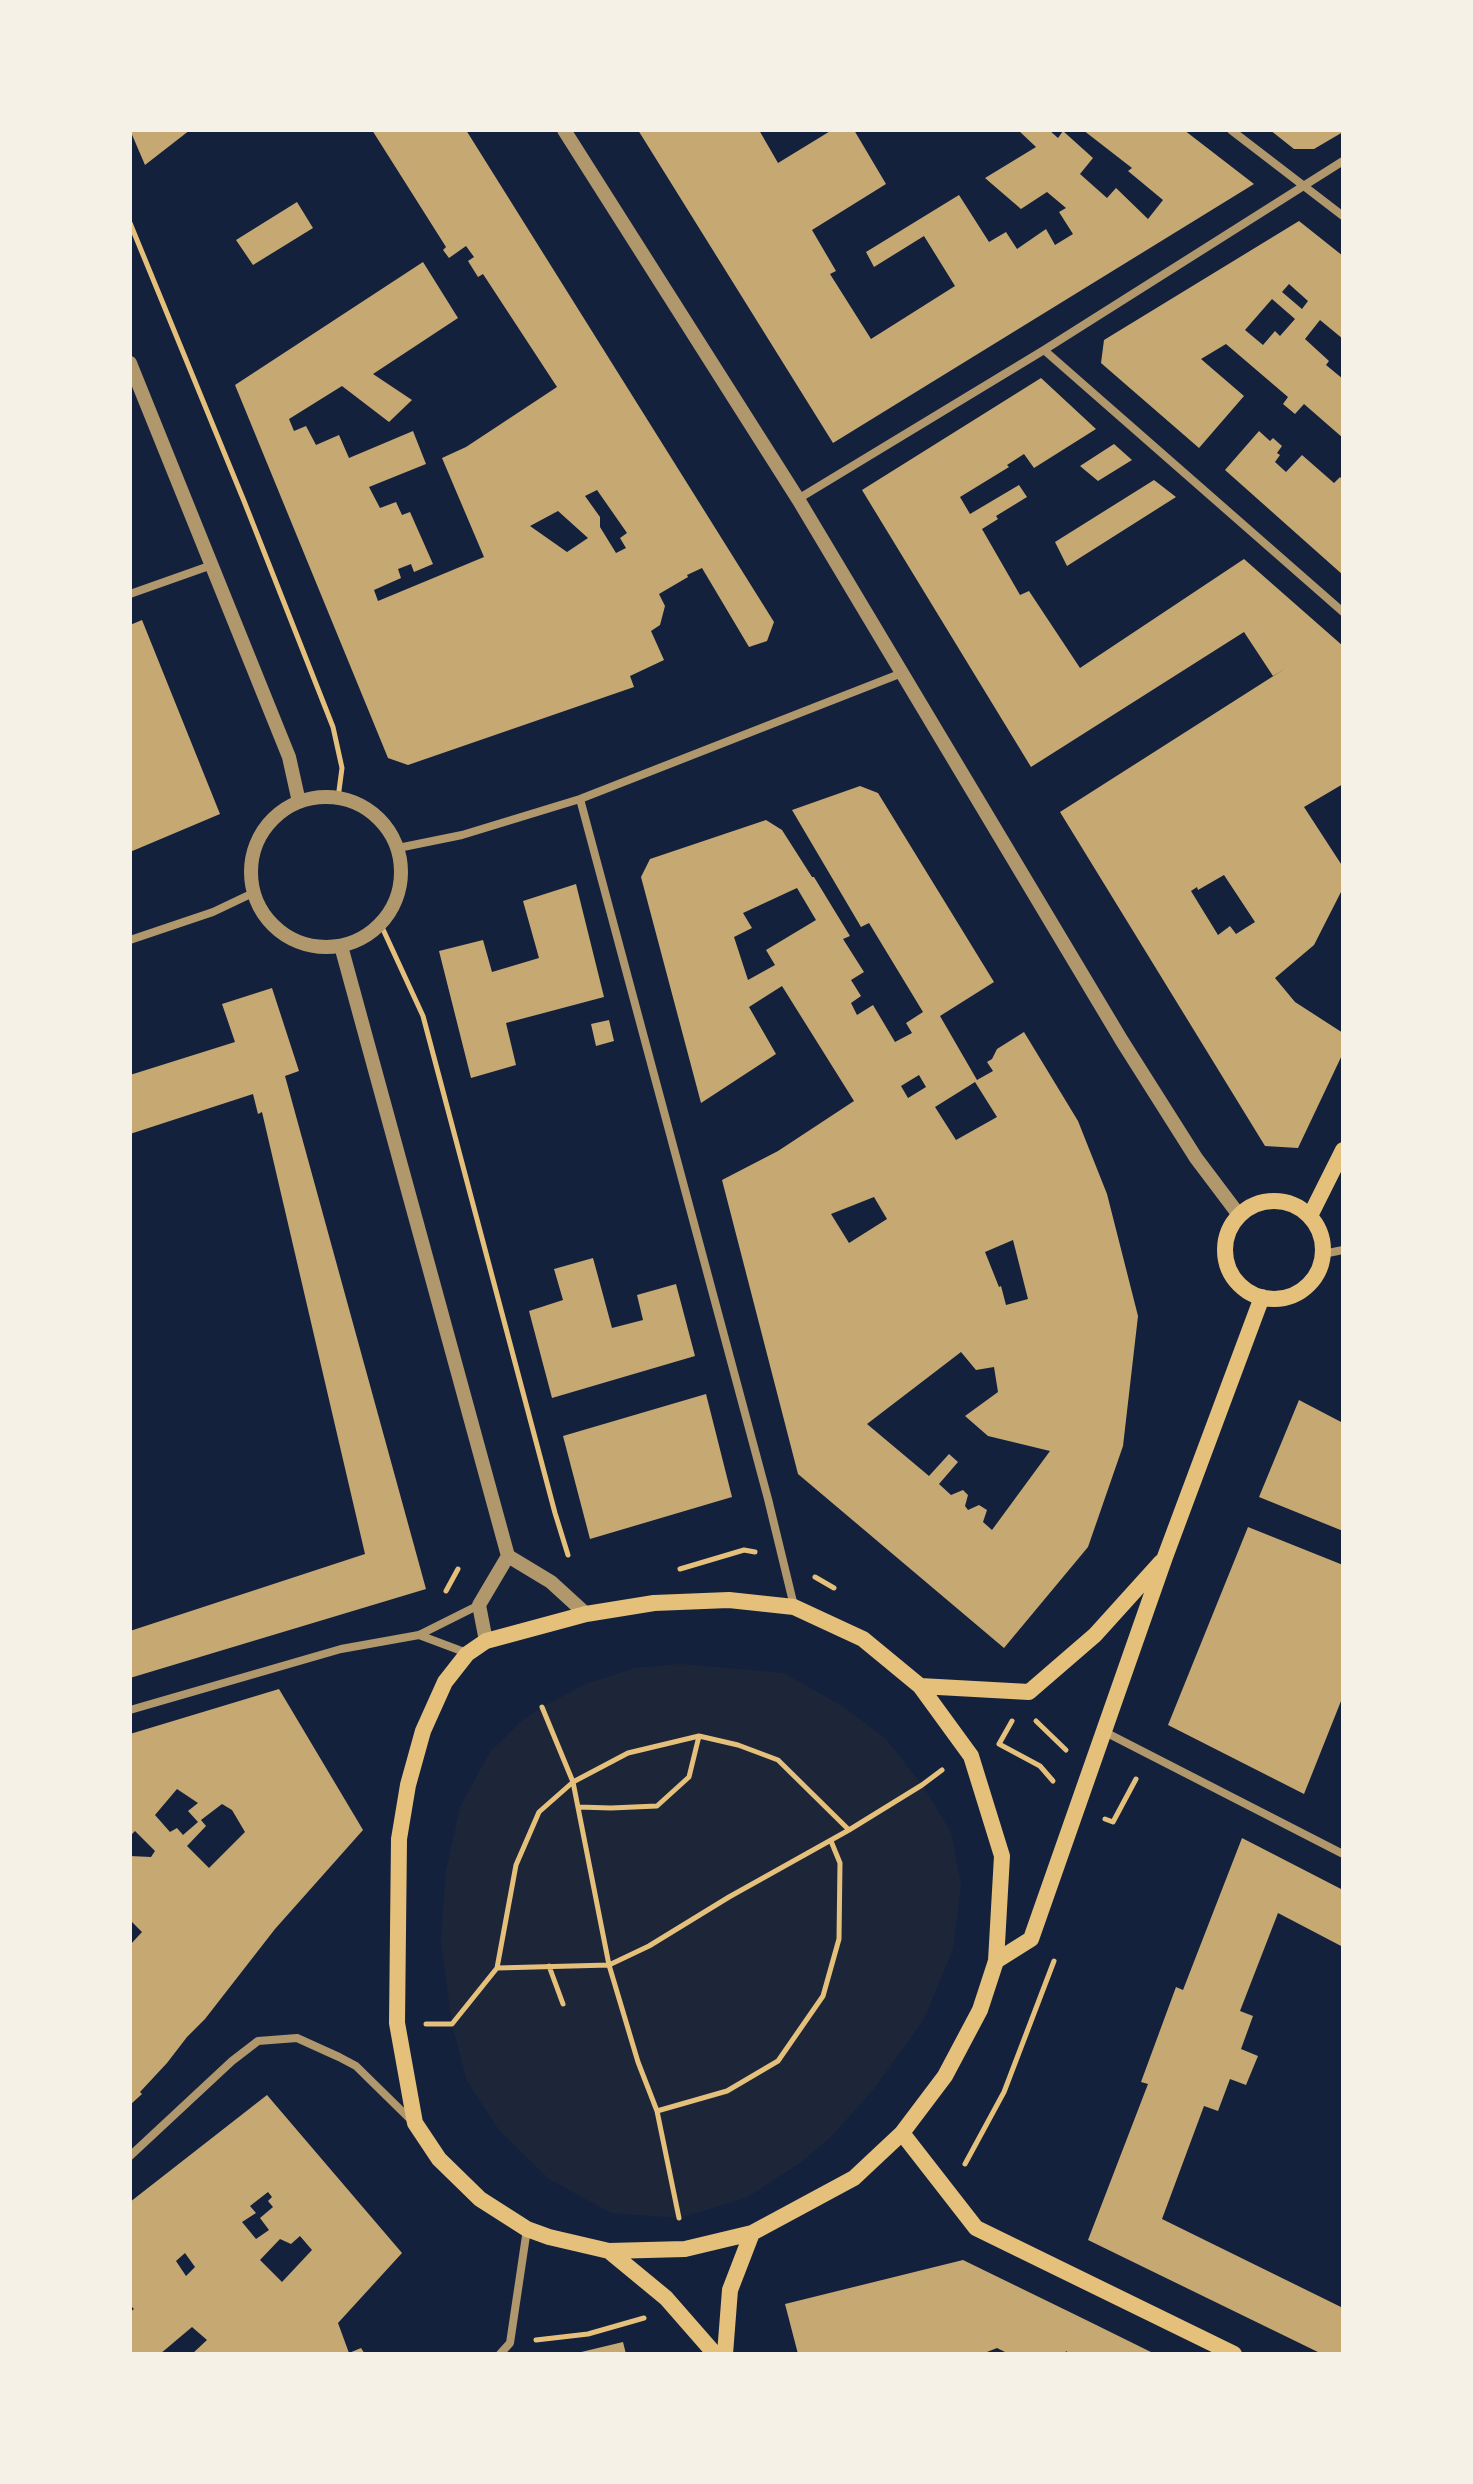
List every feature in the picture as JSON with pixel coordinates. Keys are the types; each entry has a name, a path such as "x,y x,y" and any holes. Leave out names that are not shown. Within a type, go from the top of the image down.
{"main road":[{"path":"1310,1216 1343,1150"},
{"path":"1267,1201 1282,1201 1310,1216 1318,1227 1323,1254 1319,1271 1302,1289 1279,1298 1262,1297 1247,1290 1234,1278 1227,1262 1225,1245 1229,1229 1239,1215 1267,1201"},
{"path":"996,1961 1031,1939 1165,1557 1262,1297"},
{"path":"920,1686 1029,1692 1095,1635 1165,1557"},
{"path":"729,1600 794,1607 863,1639 920,1686 971,1756 1002,1856 996,1961 980,2010 945,2076 902,2133 854,2178 752,2233 685,2249 609,2251 527,2229 480,2199 439,2159 415,2123 397,2023 399,1839 408,1785 423,1731 445,1682 467,1654 486,1641 586,1614 654,1603 729,1600"},
{"path":"902,2133 976,2228 1234,2354"},
{"path":"725,2354 730,2290 752,2233"},
{"path":"609,2251 666,2298 715,2354"}],"street":[{"path":"564,130 798,499 1122,1041 1196,1158 1239,1215"},
{"path":"1231,130 1343,216"},
{"path":"798,499 1044,350 1343,161"},
{"path":"1044,350 1343,612"},
{"path":"130,363 289,757 299,802"},
{"path":"130,594 213,565"},
{"path":"398,848 462,835 580,799 902,673"},
{"path":"315,797 338,798 352,801 375,815 390,832 398,848 402,881 392,910 370,934 341,946 313,947 288,938 271,925 260,911 253,893 251,861 255,844 273,818 299,802 315,797"},
{"path":"580,799 768,1499 794,1607"},
{"path":"130,940 213,912 253,893"},
{"path":"341,946 508,1556 551,1582 586,1614"},
{"path":"1323,1254 1343,1250"},
{"path":"130,1710 341,1649 419,1635 479,1605 508,1556"},
{"path":"479,1605 486,1641"},
{"path":"419,1635 467,1654"},
{"path":"1105,1732 1343,1854"},
{"path":"130,2156 232,2061 258,2041 297,2038 339,2057 356,2066 415,2123"},
{"path":"500,2354 510,2343 527,2229"}],"path":[{"path":"130,223 333,727 342,768 338,798"},
{"path":"381,925 423,1016 555,1513 568,1555 575,1566"},
{"path":"669,1572 744,1550 781,1556 843,1593"},
{"path":"990,1689 1021,1707 1091,1772"},
{"path":"542,1707 573,1782 609,1965 638,2062 657,2111 679,2218"},
{"path":"578,1807 657,1806 689,1777 699,1736"},
{"path":"422,2023 452,2024 497,1968 516,1865 539,1812 573,1782 628,1753 699,1736 738,1745 778,1760 849,1830"},
{"path":"497,1968 609,1965 649,1946 849,1830 922,1785 949,1764"},
{"path":"657,2111 727,2091 778,2061 823,1996 839,1939 840,1863 831,1840"},
{"path":"963,2167 1004,2092 1058,1951"},
{"path":"549,1966 563,2004"}],"shaded area":[{"path":"680,1664 784,1673 844,1707 886,1739 922,1785 951,1832 961,1885 953,1949 924,2019 873,2090 830,2138 800,2163 746,2198 679,2218 611,2213 549,2179 499,2130 467,2081 452,2024 441,1941 446,1871 460,1807 490,1752 524,1719 588,1683 635,1668"}],"building":[{"path":"130,130 190,130 145,165"},
{"path":"372,130 466,130 774,622 767,641 749,647 702,568 659,594 665,606 660,625 651,631 664,660 630,676 634,687 408,765 388,758 235,385 423,262 458,318 373,374 412,400 389,422 342,386 289,419 294,431 306,426 316,445 339,435 349,458 413,431 426,464 369,487 380,508 396,502 402,515 410,512 433,564 414,572 411,564 398,569 401,578 374,590 378,601 484,557 442,458 466,447 557,387 483,274 478,277 468,261 474,257 466,246 449,258 443,250 446,247","holes":["597,490 627,533 620,538 626,548 616,553 600,527 600,517 585,496","558,511 588,538 567,552 530,526"]},
{"path":"638,130 759,130 778,163 832,130 854,130 886,184 812,230 836,271 830,274 871,339 955,286 924,236 874,267 866,252 959,195 989,242 1006,232 1017,249 1046,229 1055,245 1073,234 1059,212 1066,208 1047,192 1021,209 985,178 1036,147 1018,130 1049,130 1058,138 1063,131 1093,158 1080,174 1107,198 1116,188 1148,219 1163,200 1128,171 1132,168 1083,130 1184,130 1254,184 833,443"},
{"path":"1270,130 1343,132 1314,149 1294,149"},
{"path":"297,202 313,228 253,265 236,240"},
{"path":"1299,221 1343,256 1343,339 1320,320 1305,339 1329,361 1326,365 1343,379 1343,438 1304,404 1295,414 1283,404 1288,397 1226,344 1201,359 1244,396 1199,448 1101,363 1104,340","holes":["1289,284 1308,301 1302,309 1282,292","1272,299 1295,319 1280,336 1275,331 1263,345 1245,330"]},
{"path":"1041,378 1096,429 1034,468 1024,454 1007,465 1009,467 960,497 970,514 1019,485 1027,497 996,516 998,519 982,529 1020,595 1029,591 1080,668 1244,559 1343,646 1343,784 1304,807 1343,867 1343,888 1314,945 1275,978 1295,1002 1343,1033 1343,1053 1298,1148 1265,1146 1060,812 1286,668 1273,676 1244,632 1031,767 862,490","holes":["1224,875 1255,922 1236,934 1230,926 1218,935 1191,891"]},
{"path":"1259,431 1282,446 1275,462 1286,472 1302,455 1334,483 1340,477 1343,480 1343,575 1225,470"},
{"path":"1114,444 1132,460 1098,481 1080,466"},
{"path":"1154,480 1176,497 1067,566 1055,542"},
{"path":"142,620 220,814 130,852 130,625"},
{"path":"860,786 878,793 994,982 940,1016 977,1080 993,1071 987,1062 997,1049 1024,1032 1078,1121 1107,1194 1138,1316 1123,1446 1088,1547 1004,1648 798,1474 722,1180 778,1151 854,1101 782,986 749,1007 776,1054 701,1103 641,877 650,859 766,820 782,830 850,936 843,939 864,972 851,980 861,996 851,1003 857,1015 873,1005 895,1042 912,1033 906,1023 923,1012 869,923 861,927 792,810","holes":["797,888 816,920 766,950 775,965 748,980 734,937 752,928 743,913","919,1075 926,1087 908,1098 901,1086","975,1082 997,1117 956,1140 935,1107","874,1197 887,1219 849,1243 831,1214","1013,1240 1028,1299 1006,1305 985,1252","961,1352 976,1370 994,1367 998,1392 965,1416 988,1436 1050,1451 992,1530 983,1522 987,1510 979,1505 968,1510 965,1506 968,1495 963,1490 951,1495 939,1484 958,1462 949,1454 929,1476 867,1424"]},
{"path":"576,884 604,997 506,1023 516,1065 471,1078 439,951 483,940 492,972 539,958 523,901"},
{"path":"272,988 299,1071 285,1076 426,1589 130,1678 130,1631 365,1554 262,1112 258,1114 253,1094 130,1134 130,1075 235,1042 222,1004"},
{"path":"609,1020 614,1041 596,1046 591,1024"},
{"path":"593,1258 612,1328 643,1320 637,1295 676,1284 695,1356 552,1398 529,1311 563,1300 554,1269"},
{"path":"706,1394 732,1497 590,1539 563,1436"},
{"path":"1299,1400 1343,1423 1343,1531 1259,1497"},
{"path":"1248,1527 1343,1565 1343,1696 1304,1794 1168,1725"},
{"path":"279,1689 363,1830 275,1929 205,2019 130,2105 130,1945 142,1932 132,1922 130,1924 130,1856 151,1857 155,1851 135,1831 130,1836 130,1734","holes":["177,1789 198,1803 188,1811 198,1822 183,1835 177,1828 170,1832 155,1815","222,1804 232,1810 245,1832 209,1868 187,1846 206,1826 201,1820"]},
{"path":"1242,1838 1343,1890 1343,1947 1278,1913 1240,2011 1253,2016 1241,2049 1258,2056 1246,2085 1230,2079 1218,2111 1204,2106 1162,2219 1343,2308 1343,2354 1322,2354 1088,2240 1148,2084 1141,2082 1176,1987 1183,1990"},
{"path":"267,2095 402,2253 338,2323 349,2353 361,2348 365,2354 192,2354 207,2340 192,2327 160,2354 130,2354 130,2312 134,2309 130,2305 130,2202","holes":["268,2192 272,2197 268,2201 273,2207 260,2218 269,2230 256,2239 242,2222 256,2213 250,2206","300,2236 312,2250 282,2282 260,2260 280,2239 291,2244","185,2253 195,2267 186,2276 176,2261"]},
{"path":"963,2260 1155,2354 1070,2354 1066,2351 1065,2354 1009,2354 997,2348 982,2354 798,2354 785,2304"},
{"path":"623,2342 626,2354 577,2354 577,2353"}]}
